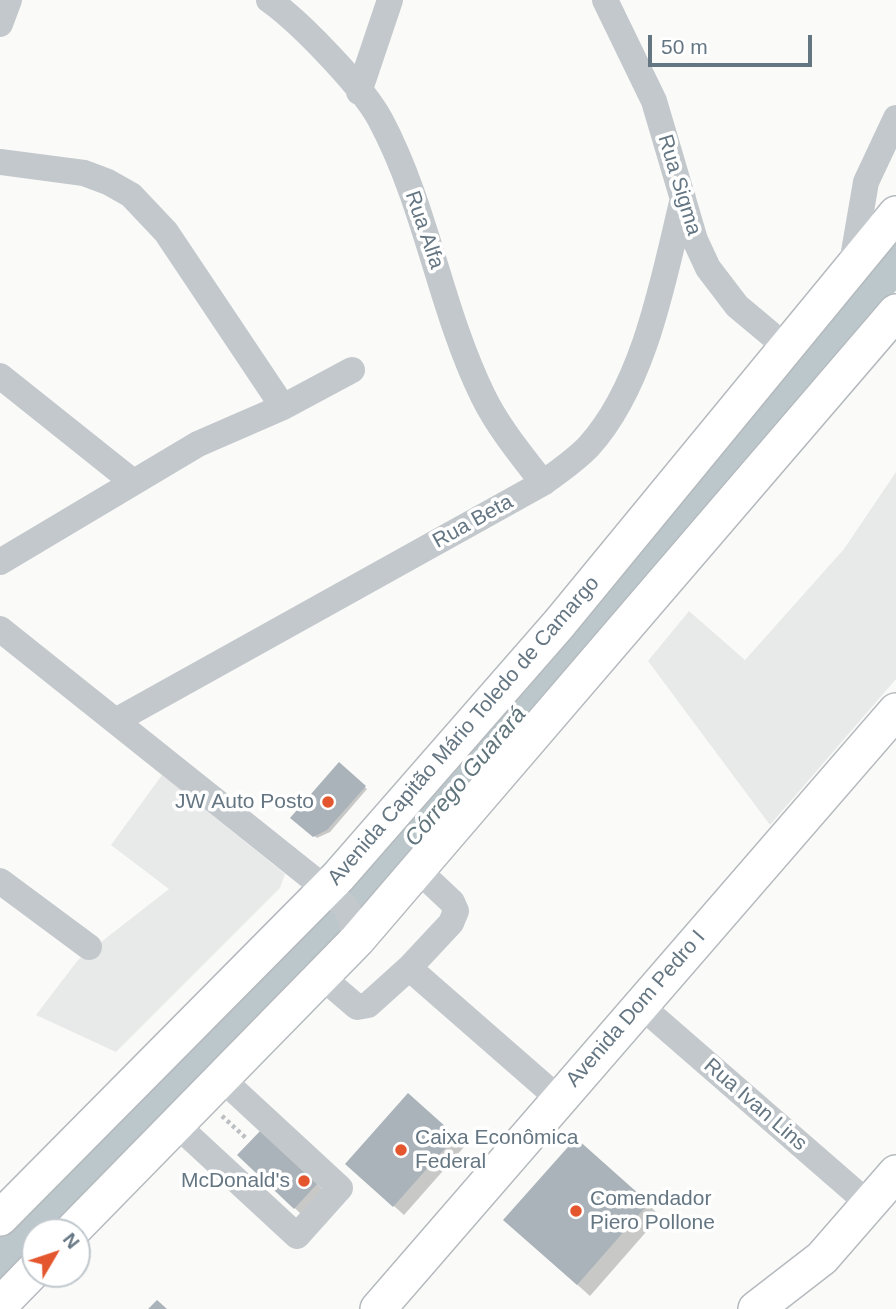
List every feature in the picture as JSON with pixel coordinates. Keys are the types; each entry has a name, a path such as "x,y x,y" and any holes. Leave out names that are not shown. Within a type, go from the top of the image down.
{"main road":[{"name":"Avenida Capitão Mário Toledo de Camargo","path":"0,1217 330,892 559,624 896,214"},
{"path":"85,1218 322,977 354,931 418,870 896,312"},
{"name":"Avenida Dom Pedro I","path":"377,1309 896,710"},
{"path":"756,1309 822,1258 896,1173"},
{"path":"0,1305 21,1283"}],"street":[{"path":"0,24 9,0"},
{"name":"Rua Alfa","path":"270,0 295,21 380,119 400,164 484,400 543,483"},
{"path":"359,92 390,0"},
{"name":"Rua Sigma","path":"606,0 654,101 695,240 720,287 737,306 786,347"},
{"path":"851,269 866,182 896,118"},
{"path":"0,162 84,173 131,195 166,232 283,407"},
{"name":"Rua Beta","path":"117,720 543,483 588,448 621,399 639,357 683,198"},
{"path":"0,562 198,444 283,407 352,370"},
{"path":"0,376 132,482"},
{"path":"0,629 330,892 347,908 354,931"},
{"path":"322,977 357,1007 368,1005 409,968 450,923 456,911 452,902 418,870"},
{"path":"0,881 89,947"},
{"path":"409,968 559,1099"},
{"name":"Rua Ivan Lins","path":"640,1005 870,1205"},
{"path":"178,1126 297,1236 340,1188 213,1089"}],"path":[{"path":"213,1089 247,1139"}],"shaded area":[{"path":"896,472 896,679 770,825 648,661 689,611 745,660 844,549"},
{"path":"162,775 285,874 280,888 116,1052 36,1015 78,960 169,889 111,845"}],"building":[{"name":"JW Auto Posto","path":"339,762 366,786 327,830 313,837 290,818"},
{"name":"Caixa Econômica Federal","path":"408,1093 456,1136 393,1207 345,1164"},
{"path":"262,1129 318,1183 294,1209 237,1155"},
{"name":"Comendador Piero Pollone","path":"576,1138 649,1203 577,1285 503,1220"},
{"path":"157,1300 167,1309 148,1309"}],"waterway":[{"name":"Córrego Guarará","path":"0,1263 376,881 632,582 896,259"}],"place":[{"name":"JW Auto Posto","path":"328,802"},
{"name":"Caixa Econômica Federal","path":"401,1150"},
{"name":"McDonald's","path":"304,1181"},
{"name":"Comendador Piero Pollone","path":"576,1211"}]}
